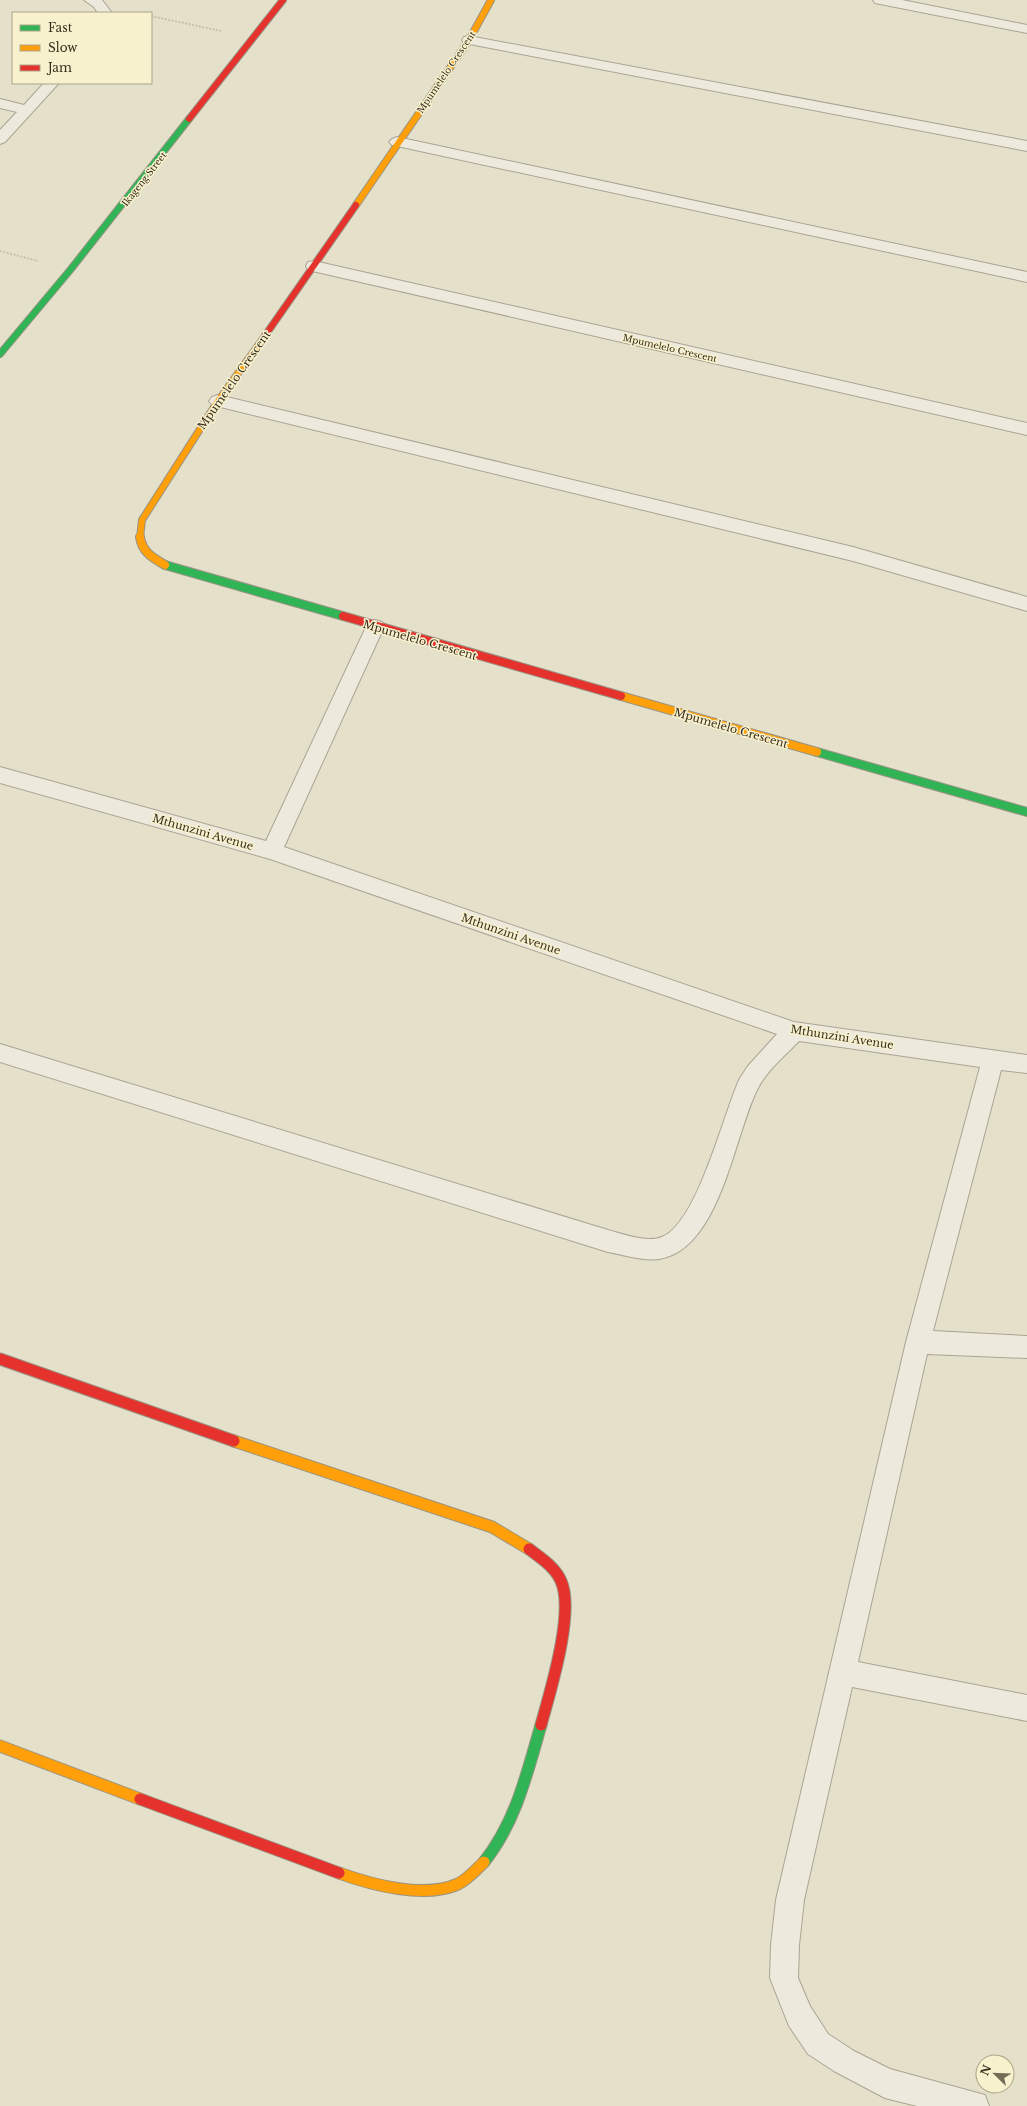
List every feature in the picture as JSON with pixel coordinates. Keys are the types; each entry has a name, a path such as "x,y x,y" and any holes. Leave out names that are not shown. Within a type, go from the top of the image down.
{"street":[{"path":"91,0 99,4 104,12"},
{"name":"Ikageng Street","path":"0,354 72,269 256,38 284,0"},
{"name":"Mpumelelo Crescent","path":"491,0 469,40 397,142 314,266 218,401 142,520 138,532 139,546 144,552 166,566 375,627 1027,812"},
{"path":"880,0 1027,29"},
{"path":"469,40 1027,146"},
{"path":"0,139 51,84"},
{"path":"0,103 26,110"},
{"path":"397,142 1027,277"},
{"name":"Mpumelelo Crescent","path":"314,266 1027,429"},
{"path":"218,401 853,554 1027,604"},
{"path":"272,851 375,627"},
{"name":"Mthunzini Avenue","path":"0,775 272,851 794,1032 993,1058 1027,1064"},
{"path":"0,1053 608,1241 640,1249 668,1246 690,1226 708,1193 748,1083 794,1032"},
{"path":"974,2106 885,2083 844,2061 818,2044 799,2016 784,1978 785,1945 790,1900 918,1342 993,1058"},
{"path":"918,1342 1027,1347"},
{"path":"0,1359 210,1433 492,1527 521,1543 546,1562 557,1575 563,1586 564,1610 560,1648 550,1695 512,1818 498,1844 477,1870 456,1885 431,1889 399,1890 356,1880 0,1746"},
{"path":"842,1672 1027,1708"}],"path":[{"path":"152,16 256,38"},
{"path":"0,251 72,269"}],"traffic: fast":[{"path":"0,354 71,269 189,119"},
{"path":"165,565 343,616"},
{"path":"817,752 1027,812"},
{"path":"484,1862 505,1832 513,1815 526,1779 541,1725"}],"traffic: slow":[{"path":"356,205 469,40 491,0"},
{"path":"165,565 146,552 140,543 140,529 142,520 218,401 262,340"},
{"path":"621,696 817,752"},
{"path":"234,1441 492,1527 529,1549"},
{"path":"0,1746 140,1799"},
{"path":"339,1873 381,1885 415,1890 431,1890 457,1884 468,1877 484,1862"}],"traffic: jam":[{"path":"189,119 283,0"},
{"path":"262,340 356,205"},
{"path":"343,616 621,696"},
{"path":"0,1359 234,1441"},
{"path":"529,1549 544,1560 561,1580 565,1599 565,1616 559,1655 541,1725"},
{"path":"140,1799 339,1873"}]}
